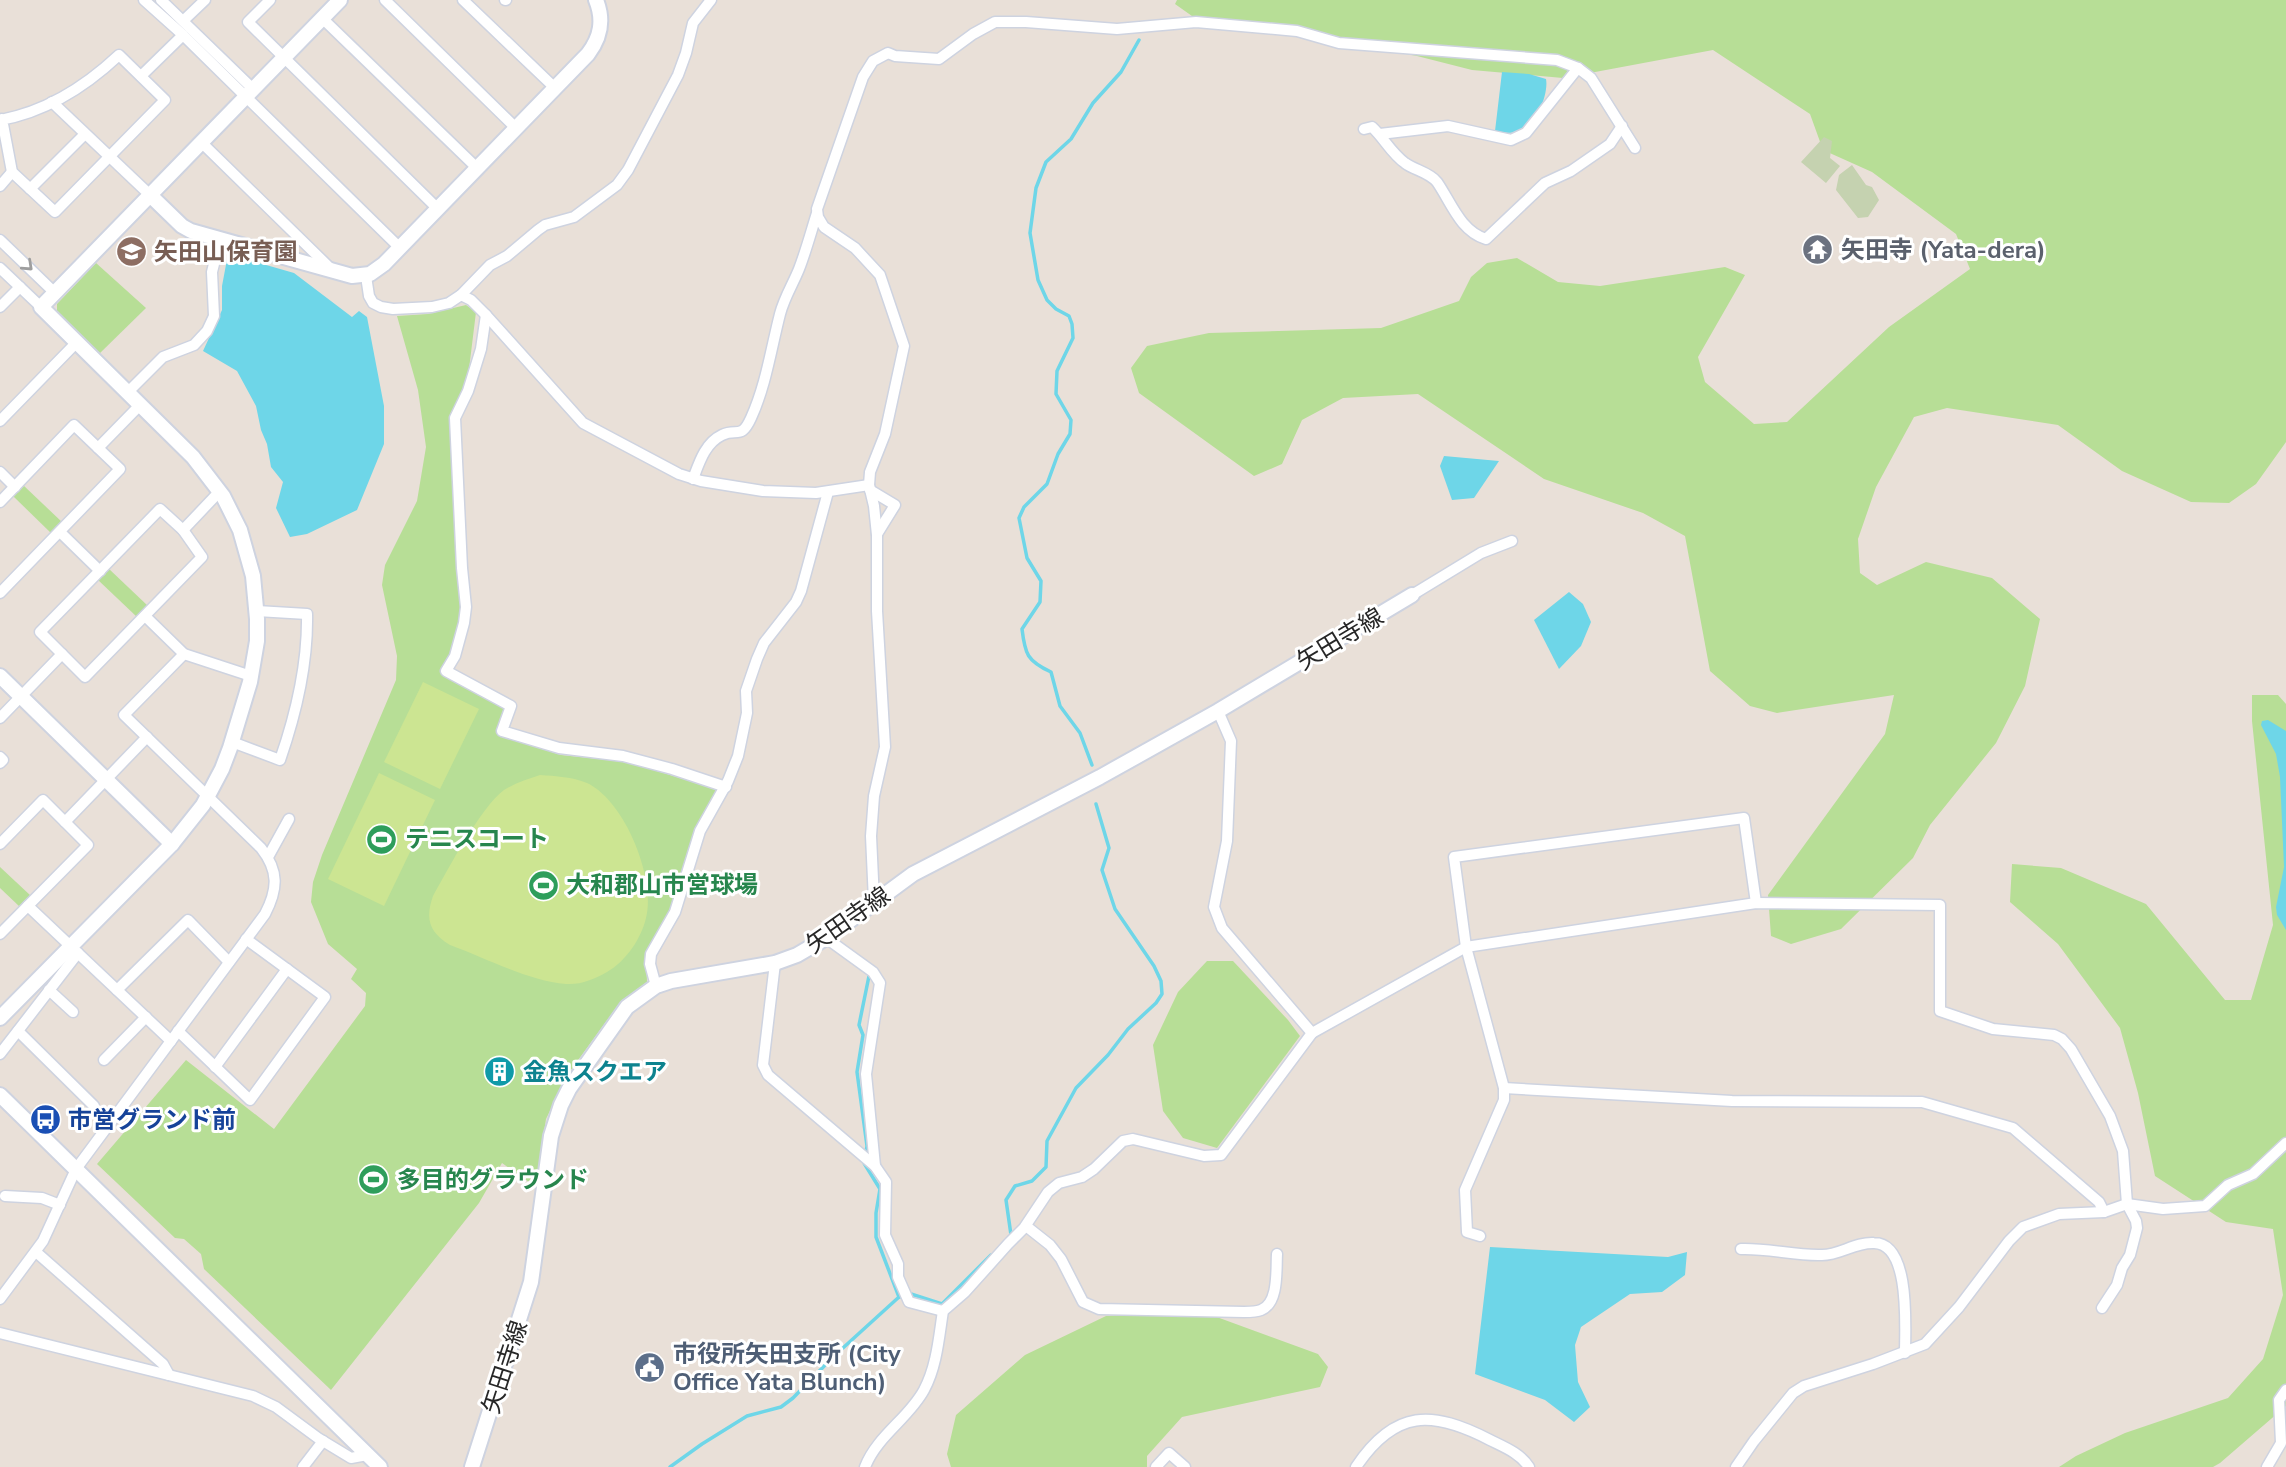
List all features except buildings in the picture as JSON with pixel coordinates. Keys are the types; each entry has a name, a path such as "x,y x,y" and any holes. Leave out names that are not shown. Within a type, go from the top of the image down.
{"street":[{"path":"144,0 249,93"},
{"path":"161,0 184,20 249,93 400,248"},
{"path":"184,20 205,0"},
{"path":"270,0 248,22 438,209"},
{"path":"41,307 340,0"},
{"path":"385,0 516,128"},
{"path":"463,0 555,88"},
{"path":"52,102 182,226 191,231 352,276 366,276 376,271 400,248 595,45 601,26 596,0"},
{"path":"366,276 369,296 373,303 381,307 432,307 449,303 461,295 490,265 507,256 545,225 574,217 617,185 628,170 678,75 693,23 711,0"},
{"path":"322,18 477,168"},
{"path":"693,479 701,458 713,442 724,434 736,435 742,432 751,419 766,375 780,313 800,267 818,205 863,77 873,61 888,53 939,60 973,34 995,22 1117,29 1196,22 1297,31 1339,43 1557,61 1578,68 1591,78 1635,148"},
{"path":"141,76 183,35"},
{"path":"119,55 165,100 55,212 12,172 1,119 38,109 52,102 81,86 119,55"},
{"path":"1380,134 1448,126 1511,140 1526,133 1578,68"},
{"path":"1364,129 1373,127 1406,165 1435,179 1467,229 1486,239 1545,183 1571,172 1610,144 1622,126"},
{"path":"30,189 85,134"},
{"path":"201,142 333,271"},
{"path":"0,186 12,172"},
{"path":"817,213 824,227 855,248 880,275 904,346 885,434 870,472 869,487 877,535 877,611 885,747 872,816 874,901"},
{"path":"0,240 55,293"},
{"path":"128,392 163,357 194,345 207,331 214,316 212,272 220,240"},
{"path":"0,268 193,457 220,491 232,511 247,552 257,611 257,641 251,676 232,742 208,797 172,844 74,949 0,1018"},
{"path":"0,307 20,287"},
{"path":"461,295 471,300 486,315 583,423 693,479 763,491 828,492 869,487 895,505 877,535"},
{"path":"486,315 481,349 468,391 455,418 466,607 455,656 446,671 511,706 502,731 559,748 623,757 660,766 726,786"},
{"path":"0,421 77,342"},
{"path":"98,448 141,405"},
{"path":"0,502 74,425 120,469 0,593"},
{"path":"0,472 15,487"},
{"path":"183,530 220,491"},
{"path":"656,986 650,964 651,954 675,912 700,831 726,786 738,757 747,713 746,691 764,643 796,602 801,591 828,492"},
{"path":"160,509 183,530 202,557 85,677 40,632 160,509"},
{"path":"60,532 100,571"},
{"path":"1412,596 1481,553 1512,541"},
{"name":"矢田寺線","path":"472,1467 531,1282 555,1118 569,1089 618,1019 633,1003 656,986 695,976 775,963 797,955 826,938 874,901 930,864 1100,777 1218,711 1412,596"},
{"path":"232,742 280,760 303,667 307,614 257,611"},
{"path":"145,616 184,654 251,676"},
{"path":"0,719 62,654"},
{"path":"0,1299 36,1252 76,1169 265,914 273,899 275,884 268,857 124,715 184,654"},
{"path":"0,676 172,844"},
{"path":"1218,711 1231,741 1227,841 1214,907 1222,928 1312,1032"},
{"path":"65,822 147,737"},
{"path":"0,844 43,800 88,845 0,934"},
{"path":"1480,1236 1467,1232 1465,1190 1504,1100 1466,947 1454,857 1744,818 1756,903"},
{"path":"268,857 289,819"},
{"path":"865,1467 890,1430 924,1389 936,1353 943,1311 965,1292 1026,1226 1048,1192 1059,1183 1082,1177 1094,1169 1123,1141 1133,1139 1204,1156 1221,1155 1312,1032 1466,947 1756,903 1940,905 1940,1011 1993,1029 2062,1038 2110,1116 2123,1151 2127,1203 2136,1220 2137,1228 2130,1255 2102,1308"},
{"path":"28,906 171,1041"},
{"path":"117,990 188,920 229,962"},
{"path":"826,938 873,972 880,983 866,1074 869,1160"},
{"path":"178,1031 250,1100 325,997 246,939"},
{"path":"0,1054 49,990 74,949"},
{"path":"775,963 763,1065 768,1075 869,1160 887,1182 885,1235 898,1264 898,1277 905,1295 909,1302 943,1311"},
{"path":"215,1067 287,970"},
{"path":"49,990 73,1012"},
{"path":"104,1060 146,1017"},
{"path":"18,1031 94,1106"},
{"path":"1503,1088 1732,1101 1922,1102 2012,1128 2099,1202 2104,1212"},
{"path":"0,1095 380,1467"},
{"path":"1736,1467 1793,1393 1804,1386 1925,1344 2009,1241 2024,1227 2059,1214 2104,1212 2127,1203 2163,1209 2205,1206 2228,1185 2253,1174 2286,1143"},
{"path":"5,1196 42,1198 60,1205"},
{"path":"1026,1226 1049,1245 1060,1259 1083,1302 1098,1309 1261,1311 1273,1297 1277,1254"},
{"path":"1741,1249 1822,1255 1836,1254 1862,1244 1877,1242 1886,1247 1895,1257 1901,1271 1905,1353"},
{"path":"36,1252 163,1364 169,1375"},
{"path":"0,1333 244,1394 265,1401 292,1417 351,1458 367,1455"},
{"path":"2267,1467 2281,1443 2279,1400 2286,1390"},
{"path":"1356,1467 1380,1439 1395,1428 1414,1420 1432,1419 1449,1421 1479,1434 1513,1451 1529,1467"},
{"path":"303,1467 323,1441"},
{"path":"1156,1467 1169,1453 1185,1467"}],"green space":[{"path":"1177,0 2286,0 2286,442 2256,484 2229,503 2191,502 2122,471 2058,425 1947,408 1914,417 1876,487 1858,539 1860,573 1877,585 1926,562 1992,578 2040,619 2025,686 1996,743 1930,825 1913,858 1841,929 1791,944 1771,936 1768,895 1885,734 1894,695 1777,713 1750,706 1710,671 1685,536 1643,513 1544,479 1418,394 1343,398 1302,420 1282,464 1254,476 1139,393 1131,368 1147,346 1209,333 1381,328 1459,301 1471,277 1487,263 1517,258 1558,282 1600,286 1725,267 1745,275 1698,357 1705,382 1754,424 1787,422 1889,327 1970,269 1956,234 1872,172 1823,150 1810,114 1713,50 1563,78 1472,70 1417,56 1192,16 1175,4"},
{"path":"1824,137 1832,141 1830,158 1840,166 1826,183 1801,162"},
{"path":"1852,165 1866,185 1872,187 1879,200 1868,217 1858,218 1836,190 1839,175"},
{"path":"96,263 146,308 98,355 57,315 57,304"},
{"path":"466,305 476,312 469,369 452,428 462,621 446,675 507,707 498,735 561,755 627,762 720,790 671,908 646,957 647,982 621,1001 568,1074 546,1119 536,1187 502,1163 479,1203 331,1390 204,1269 201,1254 184,1239 175,1238 97,1164 186,1060 274,1129 365,1006 366,993 351,979 357,969 328,944 311,902 313,882 396,680 397,656 382,585 385,565 417,501 426,447 418,390 397,316 428,314"},
{"path":"23,485 63,523 52,534 13,496"},
{"path":"108,568 148,606 137,617 97,579"},
{"name":"テニスコート","path":"423,682 479,709 440,789 384,762"},
{"path":"2252,695 2278,695 2286,704 2286,1406 2213,1467 2059,1467 2125,1433 2228,1398 2263,1359 2283,1295 2273,1229 2226,1222 2155,1176 2138,1093 2120,1028 2058,944 2010,902 2012,864 2061,868 2146,904 2225,1000 2251,1000 2273,925 2252,721"},
{"name":"テニスコート","path":"379,773 435,800 384,906 328,879"},
{"name":"大和郡山市営球場","path":"540,775 581,781 601,792 614,806 635,842 646,883 646,918 632,949 607,972 577,984 537,978 450,945 433,930 429,918 433,896 485,810 504,790"},
{"path":"0,867 31,896 20,907 0,888"},
{"path":"1207,961 1233,961 1300,1036 1217,1148 1183,1138 1163,1111 1153,1045 1178,992"},
{"path":"1203,1312 1318,1354 1328,1367 1320,1387 1182,1417 1147,1456 1147,1467 951,1467 947,1454 956,1415 1025,1355 1106,1316"}],"water":[{"path":"1502,72 1529,74 1546,79 1540,110 1530,124 1518,132 1495,131"},
{"path":"228,254 294,273 352,317 359,311 367,317 384,406 384,444 357,510 307,534 290,537 276,508 283,482 271,467 256,406 237,371 203,351 222,310 222,286"},
{"path":"1444,456 1499,461 1474,498 1452,500 1440,466"},
{"path":"1569,592 1583,604 1591,622 1581,646 1559,669 1534,620"},
{"path":"2268,720 2286,731 2286,930 2277,915 2276,907 2284,867 2280,777 2276,754 2261,725 2262,721"},
{"path":"1490,1247 1668,1257 1687,1252 1685,1275 1662,1292 1630,1294 1581,1327 1575,1345 1578,1382 1590,1407 1574,1422 1545,1400 1475,1374"}],"waterway":[{"path":"1092,765 1080,733 1060,706 1051,672 1029,656 1022,629 1040,602 1041,581 1027,558 1019,518 1024,507 1047,484 1058,454 1070,434 1071,420 1056,394 1057,371 1073,338 1069,316 1047,300 1038,280 1030,233 1036,188 1046,162 1071,139 1093,103 1121,72 1139,40"},
{"path":"1009,1237 1011,1235 1006,1200 1015,1186 1032,1181 1046,1167 1047,1141 1076,1088 1162,994 1161,981 1154,966 1115,909 1102,870 1109,848 1096,804"},
{"path":"869,976 859,1025 863,1035 857,1072 867,1146 864,1163 880,1189 876,1237 899,1297"},
{"path":"670,1467 747,1416 781,1407 899,1297 911,1294 942,1304 991,1255"}],"place":[{"name":"矢田寺 (Yata-dera)","path":"1818,250"},
{"name":"矢田山保育園","path":"131,252"},
{"name":"テニスコート","path":"382,839"},
{"name":"大和郡山市営球場","path":"543,885"},
{"name":"金魚スクエア","path":"500,1072"},
{"name":"市営グランド前","path":"45,1120"},
{"name":"多目的グラウンド","path":"374,1180"},
{"name":"市役所矢田支所 (City Office Yata Blunch)","path":"650,1368"}]}
